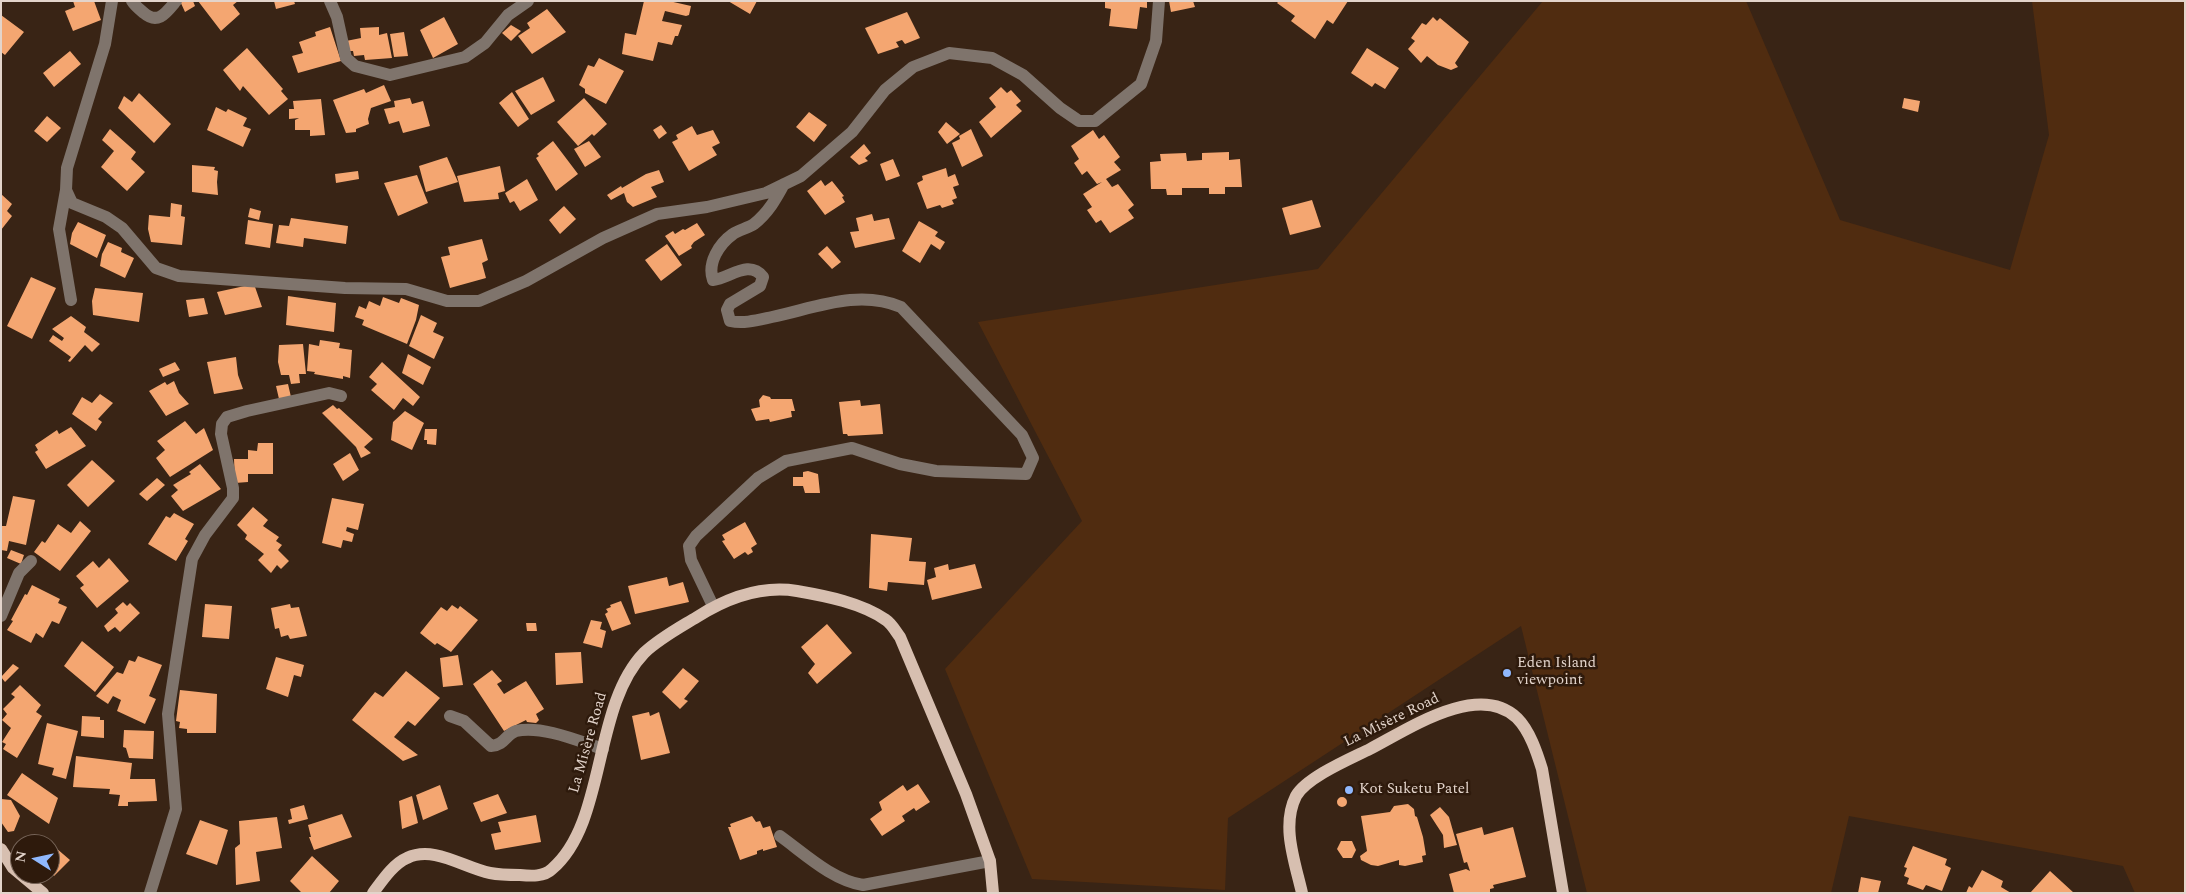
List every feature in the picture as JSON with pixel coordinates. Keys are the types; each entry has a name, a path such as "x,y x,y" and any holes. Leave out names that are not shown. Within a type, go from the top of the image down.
{"main road":[{"name":"La Misère Road","path":"373,893 393,869 407,858 423,854 439,855 490,873 532,876 548,873 559,864 574,842 586,810 614,707 625,682 643,654 663,638 713,606 731,598 759,591 788,590 844,602 868,611 888,621 900,637 966,794 990,861 993,893"},
{"name":"La Misère Road","path":"1302,893 1289,831 1290,811 1297,794 1326,772 1427,719 1451,709 1474,705 1490,706 1506,711 1517,718 1537,751 1542,769 1563,893"},
{"path":"1,849 13,868 43,893"}],"street":[{"path":"71,300 59,229 66,190 67,168 106,44 112,1"},
{"path":"132,1 150,18 157,19 164,15 176,1"},
{"path":"330,1 337,17 346,58 355,66 390,75 465,57 485,43 508,15 528,1"},
{"path":"66,190 72,203 106,217 122,228 156,268 179,276 345,288 406,289 446,301 479,301 526,281 603,238 656,214 707,207 766,193 801,176 852,132 885,90 913,67 949,53 992,58 1023,75 1060,108 1079,121 1095,121 1141,84 1156,42 1159,1"},
{"path":"713,606 691,560 689,546 696,536 758,478 786,461 852,448 900,464 936,471 1026,474 1033,458 1022,435 901,308 875,300 849,299 755,320 730,321 726,310 730,304 760,286 763,277 758,271 748,268 713,280 710,272 712,261 721,246 734,233 754,224 771,208 784,184"},
{"path":"150,893 176,809 168,714 192,559 205,535 232,498 233,488 221,434 222,424 227,417 247,411 329,393 341,396"},
{"path":"1,616 19,573 31,561"},
{"path":"450,716 464,721 491,746 499,746 514,732 526,730 562,735 603,749"},
{"path":"780,836 833,874 850,883 863,885 990,861"}],"shaded area":[{"path":"1543,1 1746,1 1840,220 2010,270 2049,135 2032,1 2185,1 2185,893 2135,893 2123,866 1849,816 1831,893 1587,893 1521,626 1228,818 1225,890 1032,879 945,669 1082,521 978,322 1318,269"}],"building":[{"path":"73,1 94,1 101,20 73,31 65,11 75,7"},
{"path":"180,1 193,1 195,6 185,12"},
{"path":"198,1 238,1 233,5 240,14 221,31"},
{"path":"274,1 294,1 295,4 276,9"},
{"path":"644,1 669,1 691,6 689,15 686,16 665,11 662,21 682,25 672,45 658,42 653,61 622,54 625,33 636,35"},
{"path":"728,1 757,1 750,14"},
{"path":"1105,1 1147,1 1147,8 1140,7 1137,29 1109,26 1111,9 1105,8"},
{"path":"1169,1 1193,1 1195,7 1171,12"},
{"path":"1279,1 1348,1 1333,24 1327,20 1315,39 1291,21 1295,16 1277,3"},
{"path":"547,9 566,32 532,54 518,36 530,28 527,23"},
{"path":"907,12 920,38 905,44 902,40 896,42 899,47 878,54 865,28"},
{"path":"1,15 24,32 5,55 1,52"},
{"path":"444,17 458,44 433,58 420,30"},
{"path":"1433,17 1437,21 1440,18 1469,42 1455,63 1458,67 1451,70 1438,65 1427,56 1421,63 1408,49 1415,41 1411,38 1422,23 1426,25"},
{"path":"511,25 521,31 511,41 502,33"},
{"path":"330,27 341,61 298,73 292,56 303,53 299,42 316,36 315,32"},
{"path":"379,27 379,35 387,33 392,58 365,60 364,55 354,56 353,51 348,51 346,41 361,38 360,28"},
{"path":"404,32 408,56 394,57 390,34"},
{"path":"247,48 283,89 281,91 288,99 269,115 243,86 240,91 223,70"},
{"path":"1367,48 1399,68 1385,89 1375,83 1372,87 1351,73"},
{"path":"70,51 81,64 54,87 43,73"},
{"path":"599,58 624,71 606,104 585,93 585,89 579,85 588,65 594,67"},
{"path":"543,77 555,101 531,115 515,91"},
{"path":"384,85 391,101 371,108 368,119 369,124 356,129 356,132 346,133 333,100 364,89 366,93"},
{"path":"1001,87 1007,93 1011,90 1021,101 1016,105 1022,111 991,138 979,122 996,107 989,98"},
{"path":"512,92 529,119 518,127 499,103"},
{"path":"139,93 171,124 154,143 118,108 124,96 132,102"},
{"path":"410,98 412,104 423,101 430,126 403,133 399,121 389,124 384,109 395,107 394,101"},
{"path":"584,98 607,124 594,136 592,134 578,146 557,122"},
{"path":"1904,98 1920,101 1918,112 1902,108"},
{"path":"321,99 325,135 310,136 310,130 295,130 295,120 299,118 289,119 289,109 294,109 293,101"},
{"path":"216,107 226,112 228,109 247,118 243,126 251,129 243,147 207,130"},
{"path":"809,112 827,125 814,142 796,127"},
{"path":"47,116 61,128 47,142 34,131"},
{"path":"946,122 960,134 947,144 938,132"},
{"path":"661,125 667,133 659,139 653,130"},
{"path":"692,126 697,135 713,130 720,143 712,147 717,155 689,171 672,142 678,139 676,135"},
{"path":"110,129 136,152 131,159 145,172 127,191 101,167 114,151 102,140"},
{"path":"971,129 983,156 962,167 952,143 960,139 959,136"},
{"path":"1093,130 1099,139 1104,135 1120,157 1114,162 1121,170 1106,179 1112,187 1118,184 1134,205 1128,210 1134,218 1110,233 1101,220 1096,223 1087,210 1092,207 1083,194 1102,182 1097,184 1087,171 1082,175 1074,163 1079,159 1071,146"},
{"path":"553,141 578,174 556,191 536,158 539,156 537,154"},
{"path":"589,141 601,157 585,167 574,149"},
{"path":"864,144 871,153 865,158 868,161 859,165 850,157"},
{"path":"1229,152 1229,160 1240,159 1242,187 1225,187 1225,194 1209,194 1209,188 1182,188 1182,195 1167,195 1166,189 1151,189 1150,162 1161,161 1160,154 1186,153 1187,161 1202,160 1202,153"},
{"path":"447,157 458,182 426,192 419,166"},
{"path":"893,159 900,176 886,181 880,164"},
{"path":"192,165 215,167 214,170 218,171 218,195 192,192"},
{"path":"500,166 505,191 498,193 499,199 464,202 457,176"},
{"path":"946,168 948,177 955,174 959,185 953,187 957,198 952,200 954,204 942,208 940,205 927,209 917,183 923,180 922,176"},
{"path":"659,170 664,182 651,187 657,197 633,207 627,202 624,193 611,200 607,195 621,186 622,188 646,174"},
{"path":"358,171 359,179 336,183 335,174"},
{"path":"417,175 428,203 398,216 384,183"},
{"path":"527,179 538,200 520,211 514,201 510,203 505,193"},
{"path":"821,180 825,186 832,181 844,196 842,197 845,202 825,215 807,191"},
{"path":"1,194 12,204 7,211 12,216 1,230"},
{"path":"1312,200 1321,227 1290,235 1282,208"},
{"path":"171,203 182,205 181,216 185,217 182,245 151,242 148,229 149,215 170,217"},
{"path":"564,206 576,219 560,234 549,220"},
{"path":"250,208 261,211 259,220 248,217"},
{"path":"872,214 874,221 889,218 895,239 855,248 850,232 859,231 856,218"},
{"path":"291,218 348,226 346,244 304,238 303,247 276,243 279,225 289,226"},
{"path":"248,220 273,224 270,248 245,244"},
{"path":"919,221 938,232 935,236 945,242 940,250 931,244 920,263 902,251"},
{"path":"78,222 106,235 97,258 70,244 72,233"},
{"path":"697,223 705,235 694,242 691,246 692,248 679,256 665,236 673,231 675,234 683,229 685,230"},
{"path":"482,239 488,260 482,263 486,278 450,288 441,257 450,255 448,247"},
{"path":"108,242 122,248 121,252 134,258 125,278 100,266 102,254"},
{"path":"667,244 682,265 661,281 645,260"},
{"path":"827,246 841,262 832,269 818,254"},
{"path":"31,277 56,288 32,339 7,326"},
{"path":"254,284 262,307 225,315 217,292"},
{"path":"95,288 143,293 139,322 93,315 92,301"},
{"path":"288,296 336,303 334,332 286,325"},
{"path":"383,297 399,303 401,298 419,305 416,320 407,344 362,325 364,320 355,317 359,306 366,309 369,301 380,306"},
{"path":"204,298 208,314 189,317 186,300"},
{"path":"421,315 437,323 433,332 444,337 434,359 409,346"},
{"path":"71,316 86,327 84,332 100,344 92,352 85,345 70,362 68,361 71,357 49,341 53,335 62,341 64,338 52,329"},
{"path":"320,340 340,343 339,348 352,350 350,378 343,376 343,379 307,371 309,344 319,346"},
{"path":"303,344 306,374 299,374 300,383 291,384 289,375 281,375 278,362 279,345"},
{"path":"408,354 431,367 423,385 402,373"},
{"path":"236,357 238,375 243,389 214,394 207,362"},
{"path":"175,362 180,370 163,377 159,369"},
{"path":"382,362 420,397 413,406 403,398 394,410 371,390 377,384 369,377"},
{"path":"174,381 179,393 189,404 166,416 149,391 165,382 167,385"},
{"path":"288,384 291,397 279,399 276,386"},
{"path":"100,394 113,403 98,419 102,422 96,431 72,414 82,397 92,403"},
{"path":"763,395 771,399 792,399 795,411 791,411 792,417 770,422 769,419 756,421 751,409 760,407 759,400"},
{"path":"860,400 861,406 880,404 883,434 848,436 843,434 839,402"},
{"path":"333,405 337,409 339,408 373,439 364,447 371,453 361,458 356,447 322,413"},
{"path":"405,411 424,423 412,450 391,440 393,422"},
{"path":"185,421 196,434 204,428 213,450 170,477 156,458 165,450 157,441"},
{"path":"71,427 86,446 46,469 35,452 38,450 35,445 57,430 59,434"},
{"path":"425,429 437,429 436,445 427,444 427,440 424,440"},
{"path":"258,443 273,443 273,474 248,474 248,482 235,483 234,459 248,459 248,450 257,451"},
{"path":"350,453 359,470 343,481 333,464"},
{"path":"92,460 115,481 88,507 67,485"},
{"path":"200,464 221,489 183,511 171,496 178,490 173,485 191,474 189,472"},
{"path":"808,471 818,474 820,493 805,493 803,486 793,486 793,477 803,477 803,472"},
{"path":"157,478 165,485 147,501 139,494"},
{"path":"13,496 35,500 26,545 9,541 7,551 1,550 1,530 2,526 6,526"},
{"path":"332,498 364,504 358,530 347,527 346,531 354,534 352,542 343,540 341,548 322,543"},
{"path":"253,507 268,520 263,526 279,537 276,541 282,545 278,550 289,561 281,569 277,565 271,573 258,560 264,554 245,539 247,535 237,525"},
{"path":"174,513 194,524 185,539 188,541 176,561 148,544 166,516 170,518"},
{"path":"80,521 91,531 60,571 34,552 42,541 45,543 58,524 71,533"},
{"path":"745,522 757,544 751,548 753,552 748,555 745,552 734,559 722,541 725,540 722,535"},
{"path":"871,534 912,538 909,561 926,562 924,585 888,582 887,591 869,588"},
{"path":"11,550 24,555 21,564 7,558"},
{"path":"109,558 129,581 97,608 80,588 84,585 76,576 93,561 99,568"},
{"path":"948,564 949,570 975,564 982,588 932,600 927,580 936,577 934,568"},
{"path":"667,577 669,586 683,582 689,602 635,614 628,586"},
{"path":"32,585 60,599 58,603 67,607 59,624 52,621 43,638 36,633 31,643 7,630 25,594 27,595"},
{"path":"621,601 631,624 612,631 605,614 608,612 606,609 611,607 610,605"},
{"path":"123,602 127,606 130,603 140,613 120,632 115,627 108,632 104,626 118,613 115,609"},
{"path":"205,604 232,606 229,639 202,637"},
{"path":"290,604 291,608 299,607 307,636 290,639 288,635 281,637 279,628 275,629 271,608"},
{"path":"452,605 458,609 460,606 478,620 451,652 437,643 435,645 420,633 441,607 447,611"},
{"path":"591,620 602,622 600,629 606,631 602,648 583,643"},
{"path":"526,623 536,623 537,631 527,631"},
{"path":"827,624 852,653 817,684 808,673 815,664 801,647"},
{"path":"82,641 114,667 95,692 64,666"},
{"path":"581,652 583,683 556,685 555,653"},
{"path":"458,655 463,685 443,687 440,658"},
{"path":"138,656 162,665 149,696 156,699 145,724 117,711 121,700 113,696 108,704 96,696 117,672 123,674 129,660 135,662"},
{"path":"276,657 304,665 301,677 294,675 288,697 266,689"},
{"path":"13,664 19,668 5,682 1,677"},
{"path":"683,668 699,681 684,699 688,701 680,709 662,692"},
{"path":"492,670 502,681 497,684 504,694 526,681 544,709 536,714 539,720 536,723 527,722 526,720 504,731 473,684"},
{"path":"406,671 440,698 415,726 408,721 394,737 418,755 403,761 352,720 375,692 383,697"},
{"path":"20,685 41,705 36,712 42,716 17,758 3,749 6,744 2,742 11,728 2,720 7,714 3,709 15,697 11,694"},
{"path":"180,690 217,694 216,733 187,733 187,729 179,728 180,722 176,721"},
{"path":"649,712 650,716 659,712 670,753 641,760 632,716"},
{"path":"82,716 100,717 100,720 104,720 104,738 81,736"},
{"path":"47,723 78,731 66,779 52,775 54,768 38,764"},
{"path":"124,730 154,731 153,759 129,758 126,748 123,747"},
{"path":"76,756 132,763 130,779 155,779 157,801 128,802 128,806 118,806 120,795 109,794 110,789 73,787"},
{"path":"22,773 58,798 49,824 7,795"},
{"path":"918,784 930,802 916,811 914,808 902,816 905,821 882,836 870,819 882,810 879,802 903,785 907,791"},
{"path":"440,785 448,809 423,820 416,795"},
{"path":"498,794 507,813 481,822 473,803"},
{"path":"412,796 418,823 402,829 399,801"},
{"path":"1340,797 1344,797 1347,802 1346,806 1340,807 1337,804 1337,800"},
{"path":"1,799 11,800 20,816 14,831 8,832 1,822"},
{"path":"1408,804 1414,809 1423,837 1426,855 1422,856 1423,862 1405,866 1399,865 1399,860 1378,866 1361,860 1360,856 1367,851 1361,816 1390,812 1394,806"},
{"path":"304,805 308,819 289,824 288,820 292,819 290,809"},
{"path":"1440,807 1449,817 1457,845 1444,848 1443,835 1430,815"},
{"path":"342,814 352,837 314,850 309,837 311,837 308,825"},
{"path":"536,815 541,842 495,850 491,834 501,832 498,822"},
{"path":"752,816 756,822 760,821 763,828 770,826 777,847 757,851 757,854 740,860 728,827 731,827 730,824"},
{"path":"277,817 282,848 256,852 260,881 236,885 235,848 240,844 239,821"},
{"path":"200,820 228,830 217,865 186,854"},
{"path":"1482,827 1484,835 1513,827 1526,877 1493,885 1494,888 1490,889 1490,893 1454,893 1449,874 1466,869 1470,871 1467,862 1464,863 1456,834"},
{"path":"1341,841 1352,841 1356,850 1352,858 1343,858 1337,849"},
{"path":"1913,846 1947,859 1945,865 1951,868 1942,891 1926,885 1923,890 1907,884 1909,878 1904,876 1907,868 1904,867"},
{"path":"60,851 70,860 60,870"},
{"path":"312,856 339,881 329,893 302,893 290,881"},
{"path":"1982,870 2003,881 2001,887 2011,893 1966,893 1969,886 1972,888"},
{"path":"2050,871 2074,893 2030,893"},
{"path":"1861,877 1881,881 1878,893 1858,893"}],"place":[{"name":"Eden Island viewpoint","path":"1507,673"},
{"name":"Kot Suketu Patel","path":"1349,790"}]}
